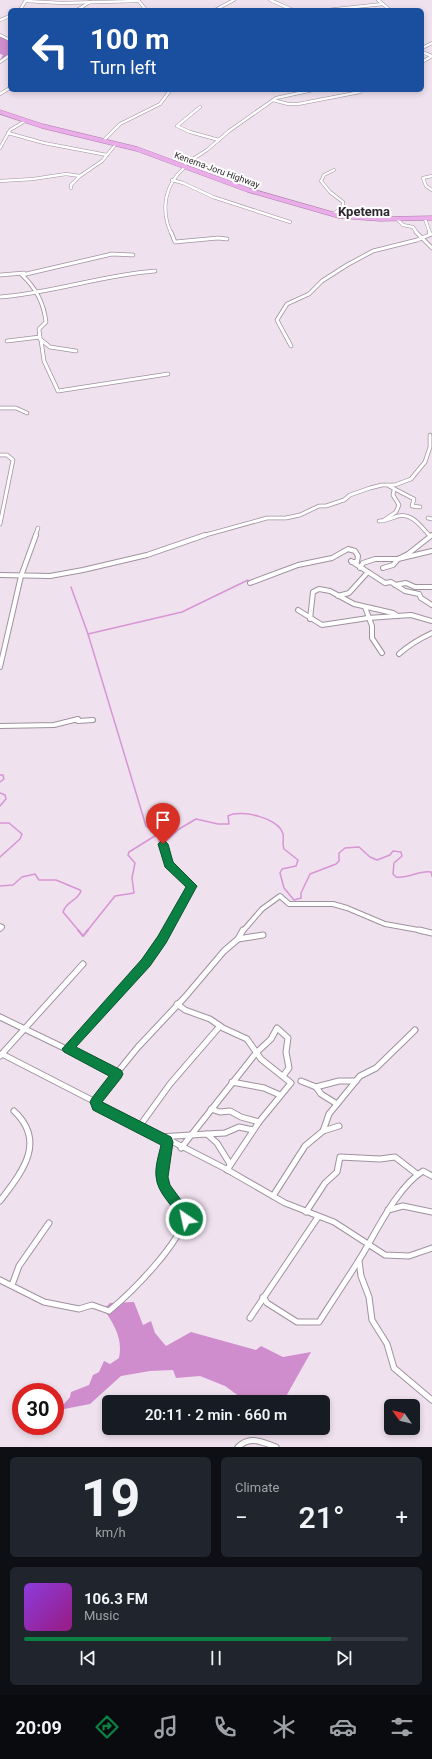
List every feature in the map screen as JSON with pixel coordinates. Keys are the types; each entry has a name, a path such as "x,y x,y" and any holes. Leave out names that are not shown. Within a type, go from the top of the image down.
{"highway":[{"name":"Kenema-Joru Highway","path":"0,112 25,121 137,149 248,190 334,215 365,219 432,218"}],"street":[{"path":"26,1 90,2 139,0"},
{"path":"219,8 234,0"},
{"path":"270,0 288,8"},
{"path":"378,0 388,8"},
{"path":"82,8 90,2"},
{"path":"346,8 383,4"},
{"path":"424,46 432,42"},
{"path":"424,53 432,56 424,61"},
{"path":"103,140 120,124 160,104 169,92"},
{"path":"227,239 218,238 175,242 165,216 166,198 172,180 183,167 273,100 303,92"},
{"path":"273,100 288,104 298,104 360,92"},
{"path":"200,107 177,126 190,132 219,140"},
{"path":"0,148 8,133 14,127 25,121"},
{"path":"8,133 44,143 107,155"},
{"path":"71,188 71,185 80,176 95,167 116,144"},
{"path":"334,170 324,175 321,181 330,192 343,202 343,206 334,215"},
{"path":"0,181 43,178 60,174 80,176"},
{"path":"432,176 423,178 426,186 432,190"},
{"path":"172,180 183,183 213,198 290,222"},
{"path":"397,219 403,225 412,227 418,235 424,238 426,244 432,248"},
{"path":"291,346 277,320 287,304 309,294 327,277 373,251 424,238 431,234 425,219"},
{"path":"0,275 24,273 112,254 133,254"},
{"path":"0,297 36,293 112,276 155,271"},
{"path":"24,273 22,274 36,293 46,318 45,324 39,329 40,350 43,362 58,391 168,374"},
{"path":"7,341 40,338 50,347 76,351"},
{"path":"0,408 16,408 27,413"},
{"path":"388,486 411,479 425,462 428,453 430,435"},
{"path":"0,455 7,456 13,460 0,524"},
{"path":"0,575 58,575 147,555 198,537 267,518 286,518 300,514 319,506 326,506 344,500 350,495 382,485 388,486 414,499 412,506 420,507"},
{"path":"383,568 392,565 398,559 408,554 431,536 417,521 407,516 401,516 389,521 380,521 398,509 399,505 393,495 394,490"},
{"path":"0,666 21,576 38,528"},
{"path":"250,583 298,565 332,558 348,549 355,551 358,556 357,562"},
{"path":"432,551 398,559 375,559 363,563 351,561 385,583 392,582 395,586 405,591 419,594 421,598 432,605"},
{"path":"360,568 363,563"},
{"path":"337,596 349,593 368,572"},
{"path":"395,586 406,583 415,586 432,587"},
{"path":"399,616 393,613 365,607 344,600 330,591 315,590 311,619 322,625 368,618 399,616 411,615 432,621"},
{"path":"365,607 368,618 372,622 372,638 382,653"},
{"path":"399,654 406,648 412,646 416,640 432,633"},
{"path":"0,726 54,725 78,719 78,722 93,720"},
{"path":"68,1049 146,963 162,939 192,886 168,864 163,844"},
{"path":"97,1106 96,1102 100,1095 134,1052 224,951 238,939 254,917 273,899 280,896 289,904 316,902 347,908 378,923 398,928 432,933"},
{"path":"238,939 263,935"},
{"path":"83,964 1,1055 167,1142 227,1170 273,1196 318,1217 326,1218 352,1232 368,1245 386,1256 413,1255 432,1248"},
{"path":"177,1004 185,1010 210,1019 220,1026 247,1039 256,1053 291,1083 258,1122 227,1170"},
{"path":"0,1017 118,1074"},
{"path":"139,1127 170,1084 220,1026"},
{"path":"181,1148 232,1082 256,1053 271,1039 278,1028 288,1038 286,1052 288,1068 283,1076"},
{"path":"323,1131 328,1114 360,1076 379,1066 415,1030"},
{"path":"302,1081 316,1087 325,1086 336,1080 356,1081"},
{"path":"232,1082 264,1088 280,1095"},
{"path":"316,1087 321,1094 337,1104"},
{"path":"211,1109 220,1112 230,1111 241,1117 258,1122"},
{"path":"0,1201 24,1164 30,1146 30,1131 25,1122 14,1111"},
{"path":"273,1196 305,1146 323,1131 339,1126"},
{"path":"159,1137 226,1132 239,1127 253,1130"},
{"path":"207,1134 218,1143 230,1164"},
{"path":"0,1280 44,1302 79,1309 92,1305 109,1311 126,1297 178,1235 186,1219 186,1215 165,1188 162,1177 167,1142"},
{"path":"306,1212 325,1184 337,1172 340,1157 350,1156 381,1160 395,1157 418,1174"},
{"path":"263,1297 267,1303 297,1322 319,1322 359,1260 388,1210 418,1174 423,1171 432,1176"},
{"path":"388,1210 403,1206 430,1210"},
{"path":"250,1318 318,1217"},
{"path":"12,1285 19,1266 48,1223"},
{"path":"359,1260 361,1276 369,1298 372,1320 387,1344 394,1368 432,1400"},
{"path":"238,1447 242,1442 248,1439 256,1439 276,1447"}],"shaded area":[{"path":"0,35 8,40 8,55 0,60 3,55 0,54"},
{"path":"134,1302 143,1325 151,1321 155,1333 166,1346 191,1332 256,1350 261,1346 283,1357 311,1352 287,1395 237,1395 225,1386 200,1376 176,1378 173,1370 150,1371 121,1376 90,1404 64,1409 64,1404 70,1397 71,1392 89,1385 93,1375 99,1372 104,1361 110,1364 119,1358 119,1338 104,1309 110,1303"}],"waterway":[{"path":"88,634 182,612 248,580"},
{"path":"71,587 88,634"},
{"path":"88,634 146,826 158,834"},
{"path":"0,775 3,775 4,779 0,782"},
{"path":"0,793 5,795 6,799 0,806"},
{"path":"158,834 160,847 179,829 196,819 218,824 229,824 228,816 234,814 250,814 267,819 275,823 280,828 283,834 284,849 298,860 296,866 282,869 280,873 284,888 294,900 301,898 301,893 310,874 336,864 339,861 339,853 345,848 359,847 370,857 377,860 390,855 393,851 401,852 402,856 394,863 393,874 396,877 405,877 427,872 431,872 432,876"},
{"path":"0,823 9,823 22,834 20,839 0,857"},
{"path":"87,931 115,896 134,893 132,878 135,863 128,855 129,852 158,834"},
{"path":"0,886 13,885 22,877 35,874 39,880 56,880 80,890 79,895 67,905 63,912 79,931"},
{"path":"78,930 83,936 88,930"}],"district":[{"name":"Kpetema","path":"364,211"}],"route":[{"path":"163,844 168,864 192,886 162,939 146,963 68,1049 118,1074 100,1095 96,1102 97,1106 167,1142 163,1161 162,1177 165,1188 172,1199 186,1215 186,1219"}]}
